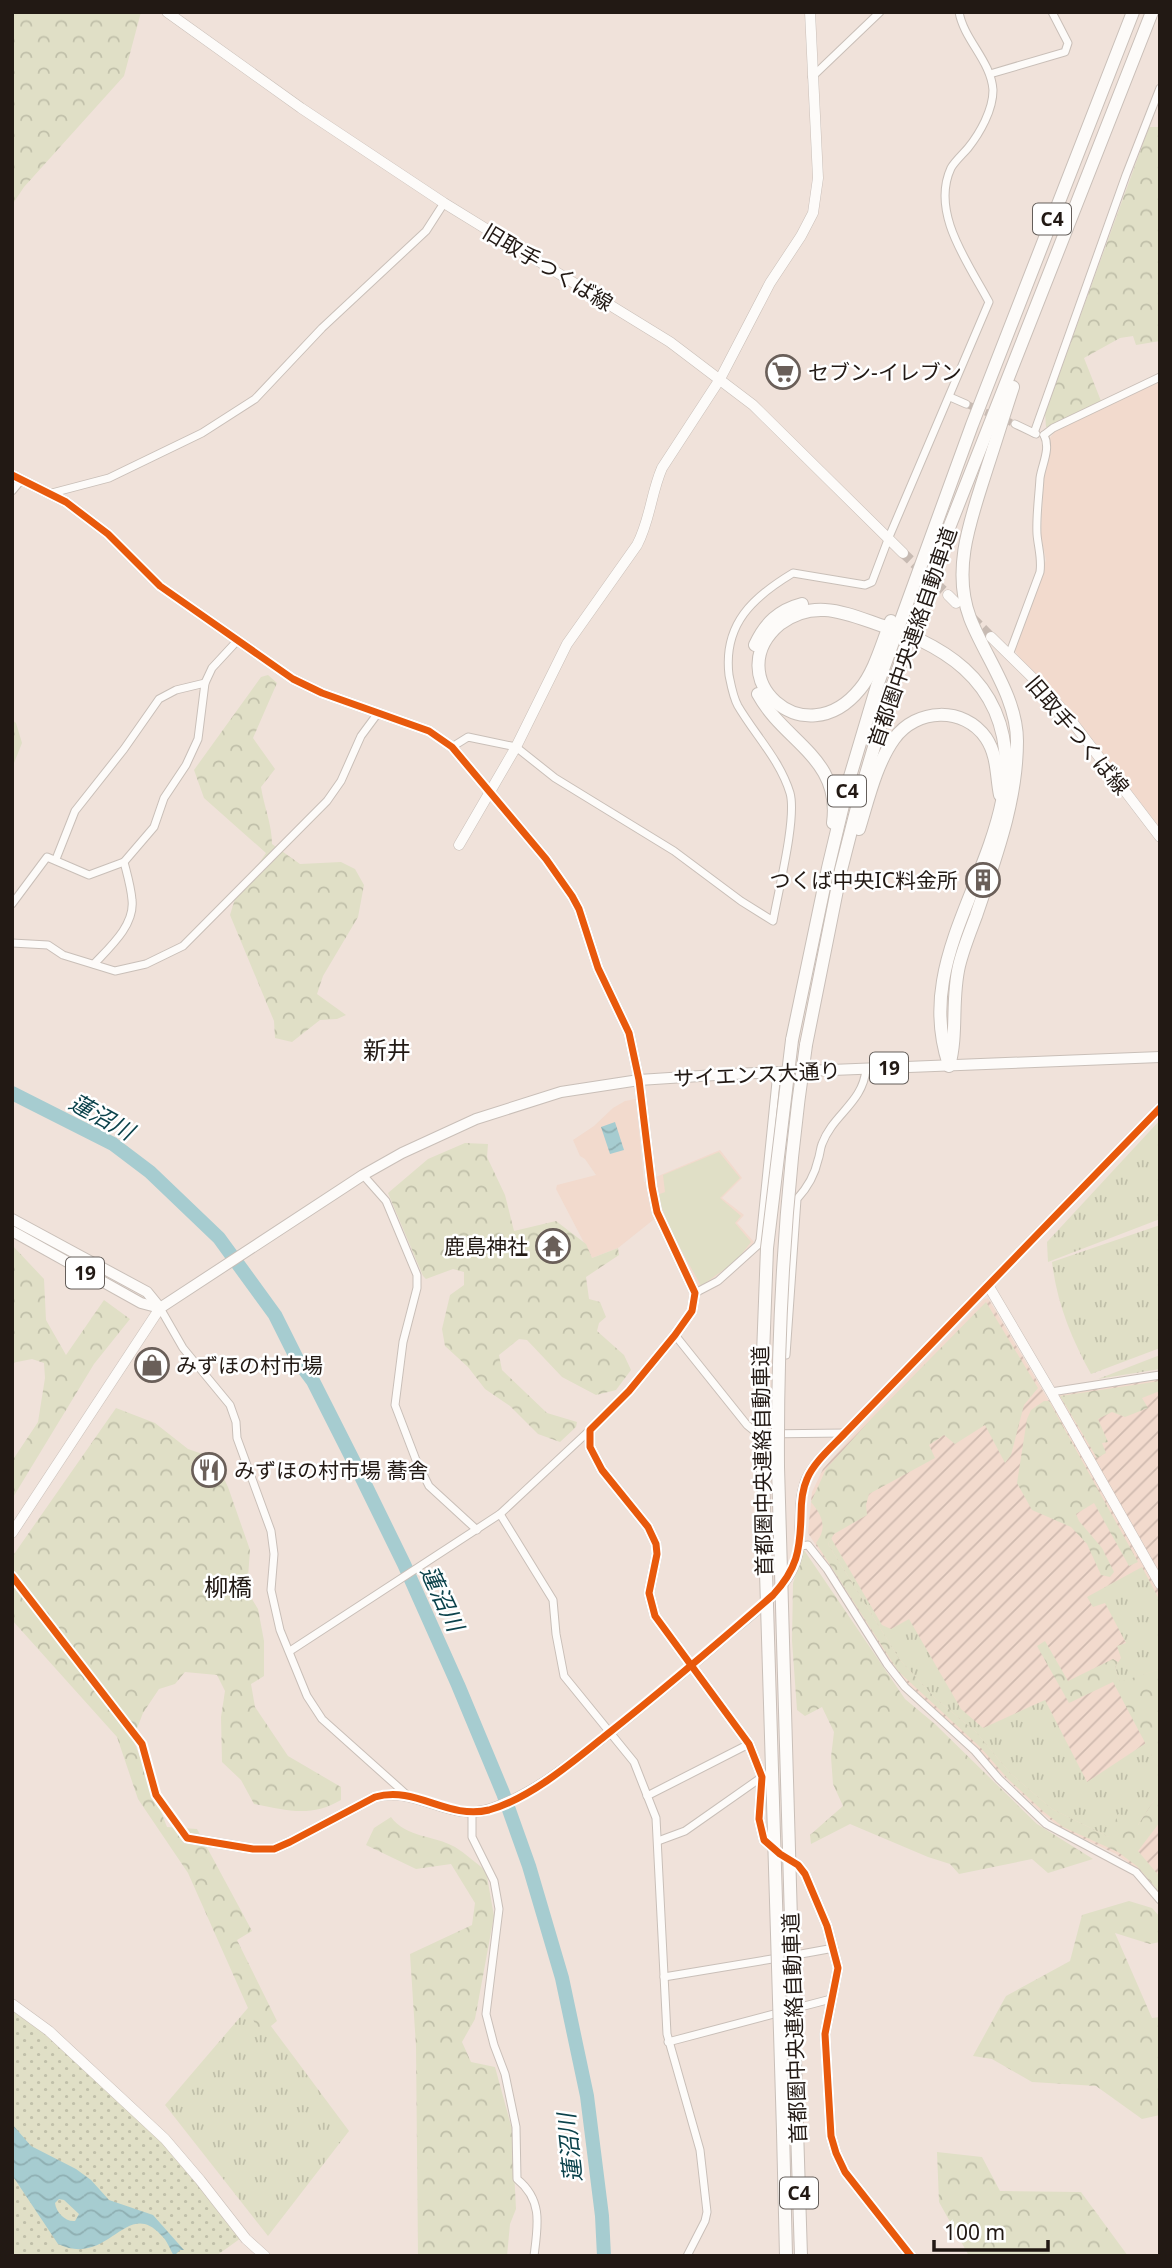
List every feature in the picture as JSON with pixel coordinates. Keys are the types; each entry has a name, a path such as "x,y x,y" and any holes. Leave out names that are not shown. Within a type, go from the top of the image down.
{"highway":[{"name":"首都圏中央連絡自動車道","path":"786,2256 761,1408 767,1248 792,1040 802,982 849,780 877,686 972,425 1133,12"},
{"name":"首都圏中央連絡自動車道","path":"801,2256 777,1381 787,1194 806,1045 841,870 863,784 913,623 1153,12"},
{"path":"949,1066 955,1043 953,998 960,963 1011,802 1017,741 1008,698 969,615 963,582 963,562 976,502 1046,283"},
{"path":"802,982 807,943 833,820 834,797 830,781 822,768 762,702 752,676 752,659 762,630 772,618 799,604 813,602 838,605 887,624 827,610 796,614 771,632 763,646 760,670 765,691 781,708 801,716 817,716 836,710 860,689 878,654 944,480 972,425"},
{"path":"949,1066 942,1042 940,1011 943,981 948,958 1001,803 1007,780 1006,748 1002,727 988,696 954,658 921,636 942,642 964,657 985,680 1001,704 1016,750"},
{"path":"841,870 852,854 886,751 904,727 915,720 938,714 965,720 976,727 986,738 998,766 1001,803"}],"main road":[{"name":"サイエンス大通り","path":"160,1308 363,1175 426,1140 499,1111 562,1092 639,1080 1160,1056"},
{"name":"19","path":"12,1219 147,1292 160,1308"},
{"name":"19","path":"12,1231 141,1303 160,1308"}],"street":[{"name":"旧取手つくば線","path":"167,12 301,108 444,203 670,342 753,405 903,553"},
{"path":"459,845 516,747 572,636 637,545 662,468 720,379 770,283 813,213 818,178 811,78 810,12"},
{"path":"811,78 880,12"},
{"path":"452,747 468,737 516,747 555,778 674,851 741,901 773,921 792,816 791,796 781,770 736,702 727,657 733,635 744,612 765,590 793,573 865,585 872,582 888,537 989,302 947,219 945,193 951,168 978,136 993,92 990,74 962,26 959,12"},
{"path":"990,74 1065,52 1068,43 1052,12"},
{"path":"1034,433 1125,175 1160,88"},
{"path":"52,493 109,478 202,433 254,399 322,328 426,231 444,203"},
{"path":"1015,424 1044,435 1053,428 1160,377"},
{"path":"950,397 966,404"},
{"path":"1009,655 1040,572 1037,534 1041,475 1046,457 1044,435"},
{"path":"12,491 17,477 52,493 108,534 160,586 237,641 293,679 322,693 429,731 452,747 490,791 546,859 579,909 598,968 629,1033 639,1080 657,1212 695,1293 692,1311 629,1391 500,1514 290,1651"},
{"name":"旧取手つくば線","path":"992,637 1067,715 1160,837"},
{"path":"12,904 47,857 89,875 124,862 154,827 164,798 186,765 198,739 205,683 212,668 237,641"},
{"path":"56,859 75,811 159,699 176,690 205,683"},
{"path":"12,943 48,945 63,955 116,971 146,964 183,946 327,801 341,781 360,736 378,713"},
{"path":"94,964 118,937 130,918 133,902 124,862"},
{"path":"786,1355 797,1199 806,1188 818,1163 822,1143 838,1118 859,1094 866,1069"},
{"path":"695,1293 718,1281 758,1245 777,1072"},
{"path":"12,1576 142,1744 156,1795 187,1838 253,1849 274,1849 375,1797 389,1793 407,1795 453,1811 472,1813 492,1809 553,1777 692,1667 785,1582 796,1562 800,1546 801,1509 807,1479 845,1433 1160,1108"},
{"path":"363,1175 386,1201 417,1275 402,1342 395,1405 429,1486 477,1530"},
{"path":"763,1203 796,1206"},
{"path":"988,1285 1160,1584"},
{"path":"12,1533 160,1308 183,1348 230,1405 236,1422 237,1438 271,1531 274,1554 271,1590 279,1630 307,1696 323,1719 407,1795"},
{"path":"675,1335 747,1425 758,1434 845,1433"},
{"path":"1051,1392 1160,1375"},
{"path":"590,1430 590,1447 602,1470 654,1538 657,1554 649,1584 655,1616 749,1744 762,1777 759,1819 764,1840 779,1854 798,1865 805,1874 834,1948 838,1968 825,2034 828,2112 836,2153 845,2172 911,2256"},
{"path":"500,1514 553,1600 564,1676 634,1762 656,1818 668,2042 700,2150 707,2212 687,2256"},
{"path":"800,1546 807,1545 827,1569 887,1664 905,1687 975,1751 999,1779 1046,1824 1136,1872 1160,1900"},
{"path":"647,1796 749,1744"},
{"path":"658,1841 685,1831 762,1777"},
{"path":"472,1813 472,1837 494,1881 499,1909 486,2014 505,2074 516,2127 517,2179 529,2189 535,2200 538,2226 534,2256"},
{"path":"664,1977 834,1948"},
{"path":"668,2042 831,1999"},
{"path":"12,2004 49,2031 165,2139 246,2239 265,2256"}],"shaded area":[{"path":"1160,381 1160,828 1068,708 1014,649 1046,560 1041,536 1044,476 1050,438 1056,430"},
{"path":"636,1099 644,1182 720,1150 742,1178 722,1198 744,1215 737,1223 754,1242 737,1261 701,1288 662,1216 618,1248 592,1258 556,1189 557,1185 596,1175 580,1156 573,1140 594,1126 613,1108 625,1101"},
{"path":"988,1298 1049,1401 1061,1393 1160,1379 1160,1898 1136,1868 1116,1854 1061,1828 1042,1813 897,1673 808,1533 812,1492 823,1469 862,1425 984,1299"}],"green space":[{"path":"12,12 141,12 124,76 24,187 12,205"},
{"path":"1149,127 1160,127 1160,341 1136,345 1133,336 1120,338 1084,358 1101,401 1046,427 1045,413"},
{"path":"268,675 277,683 253,738 275,769 261,787 272,844 300,864 341,862 355,869 364,885 358,917 323,976 317,994 346,1015 337,1019 320,1020 292,1042 275,1038 274,1021 230,915 235,899 266,853 204,798 194,770 261,677"},
{"path":"12,720 16,723 22,743 12,768"},
{"path":"1160,1120 1160,1219 1048,1262 1047,1242"},
{"path":"465,1143 488,1144 487,1157 505,1195 514,1231 556,1221 586,1244 592,1258 618,1248 619,1255 586,1277 589,1299 600,1302 606,1317 599,1323 597,1331 624,1355 631,1370 616,1390 596,1395 562,1377 527,1340 519,1339 499,1355 502,1370 547,1413 577,1422 576,1427 560,1442 538,1434 510,1406 485,1389 468,1367 445,1346 442,1329 450,1295 464,1285 464,1272 453,1269 426,1279 423,1276 388,1193 428,1159"},
{"path":"719,1152 740,1178 720,1198 741,1216 735,1223 751,1242 736,1261 701,1286 671,1231 657,1195 665,1192 663,1175"},
{"path":"1160,1225 1160,1348 1091,1374 1066,1320 1057,1292 1052,1262"},
{"path":"12,1245 44,1279 46,1320 66,1355 104,1300 130,1319 94,1364 12,1499 12,1461 38,1422 45,1378 44,1363 32,1359 12,1363"},
{"path":"986,1302 1038,1388 1024,1405 1011,1455 1005,1463 985,1425 955,1444 944,1435 929,1445 935,1458 869,1494 867,1515 834,1534 828,1544 900,1660 935,1698 976,1732 1010,1773 1052,1809 1109,1837 1118,1814 1138,1825 1160,1791 1160,1822 1138,1851 1160,1877 1160,1893 1138,1867 1118,1852 1063,1827 1044,1812 1008,1779 981,1748 898,1671 816,1543 823,1527 811,1502 826,1469"},
{"path":"1160,1355 1160,1369 1098,1379"},
{"path":"1160,1381 1160,1391 1142,1398 1148,1408 1125,1417 1112,1412 1098,1419 1108,1442 1102,1443 1106,1453 1097,1458 1060,1396"},
{"path":"1044,1401 1049,1401 1138,1562 1129,1566 1094,1503 1076,1514 1102,1548 1114,1572 1110,1577 1101,1575 1087,1544 1071,1527 1032,1510 1017,1483 1027,1419 1031,1410"},
{"path":"116,1408 155,1423 188,1449 214,1458 228,1487 250,1550 247,1591 258,1609 264,1641 264,1676 251,1684 255,1707 288,1756 341,1787 341,1800 309,1811 254,1804 241,1780 222,1762 221,1717 225,1691 217,1675 185,1672 175,1684 159,1689 143,1713 133,1739 167,1827 197,1829 252,1931 237,1940 277,2021 260,2035 188,1873 138,1799 117,1737 12,1620 12,1557"},
{"path":"831,1538 882,1625 891,1629 909,1619 961,1709 983,1728 1045,1700 1087,1782 1146,1743 1160,1771 1160,1791 1138,1825 1109,1837 1052,1809 1010,1773 976,1732 935,1698 900,1660 828,1544"},
{"path":"804,1550 905,1699 935,1724 1037,1824 1093,1859 1048,1873 1032,1859 959,1874 950,1864 850,1824 811,1844 810,1835 843,1806 833,1784 831,1757 834,1732 822,1707 805,1716 797,1710 792,1641 793,1583"},
{"path":"1142,1567 1160,1601 1160,1669 1120,1683 1115,1667 1121,1658 1117,1646 1126,1643 1105,1603 1093,1607 1087,1597"},
{"path":"1045,1641 1068,1681 1113,1659 1118,1662 1115,1667 1120,1682 1160,1669 1160,1771 1113,1682 1069,1703 1037,1646"},
{"path":"391,1817 412,1833 455,1847 486,1871 494,1916 475,2019 462,2042 471,2062 495,2067 512,2129 516,2209 510,2224 507,2256 418,2256 416,2046 410,1954 472,1925 475,1903 451,1864 416,1869 366,1845 374,1828"},
{"path":"1129,1901 1152,1908 1160,1917 1160,1942 1150,1944 1115,1933 1152,2018 1160,2017 1160,2115 1142,2119 1096,2086 1032,2082 992,2059 973,2056 1006,1996 1070,1961 1082,1915"},
{"path":"253,2002 349,2131 268,2236 165,2105"},
{"path":"12,2008 125,2105 194,2178 241,2238 216,2256 12,2256"},
{"path":"937,2152 982,2157 1000,2191 1081,2192 1128,2256 969,2256 939,2202"}],"water":[{"path":"615,1122 624,1150 610,1154 601,1127"},
{"path":"12,2124 31,2146 76,2169 91,2180 109,2200 153,2215 184,2250 174,2256 160,2234 148,2225 137,2224 90,2248 75,2249 58,2244 12,2175","holes":["59,2199 64,2200 79,2214 75,2221 65,2218 57,2210 55,2203"]}],"waterway":[{"name":"蓮沼川","path":"12,1093 113,1144 150,1172 219,1238 275,1315 298,1361 313,1381 404,1564 458,1685 503,1793 529,1866 562,1978 587,2096 602,2216 604,2256"}],"tunnel":[{"path":"966,404 1015,424"},
{"path":"903,553 948,595"},
{"path":"972,618 991,637"}],"cycle path":[{"path":"12,475 66,502 108,534 160,586 293,679 322,693 429,731 452,747 546,859 579,909 598,968 629,1033 639,1080 657,1212 695,1293 692,1311 675,1335 629,1391 590,1430 590,1447 602,1470 648,1527 656,1544 657,1554 649,1593 655,1616 749,1744 762,1777 759,1819 764,1840 798,1865 805,1874 827,1926 838,1968 825,2034 831,2136 845,2172 911,2256"},
{"path":"12,1576 142,1744 156,1795 187,1838 253,1849 274,1849 375,1797 390,1795 404,1795 474,1812 504,1805 535,1789 579,1757 773,1595 787,1577 796,1559 804,1488 819,1461 1160,1108"}],"place":[{"name":"セブン-イレブン","path":"783,372"},
{"name":"つくば中央IC料金所","path":"983,880"},
{"name":"鹿島神社","path":"553,1246"},
{"name":"みずほの村市場","path":"152,1365"},
{"name":"みずほの村市場 蕎舎","path":"209,1470"}],"district":[{"name":"新井","path":"387,1049"},
{"name":"柳橋","path":"228,1586"}]}
